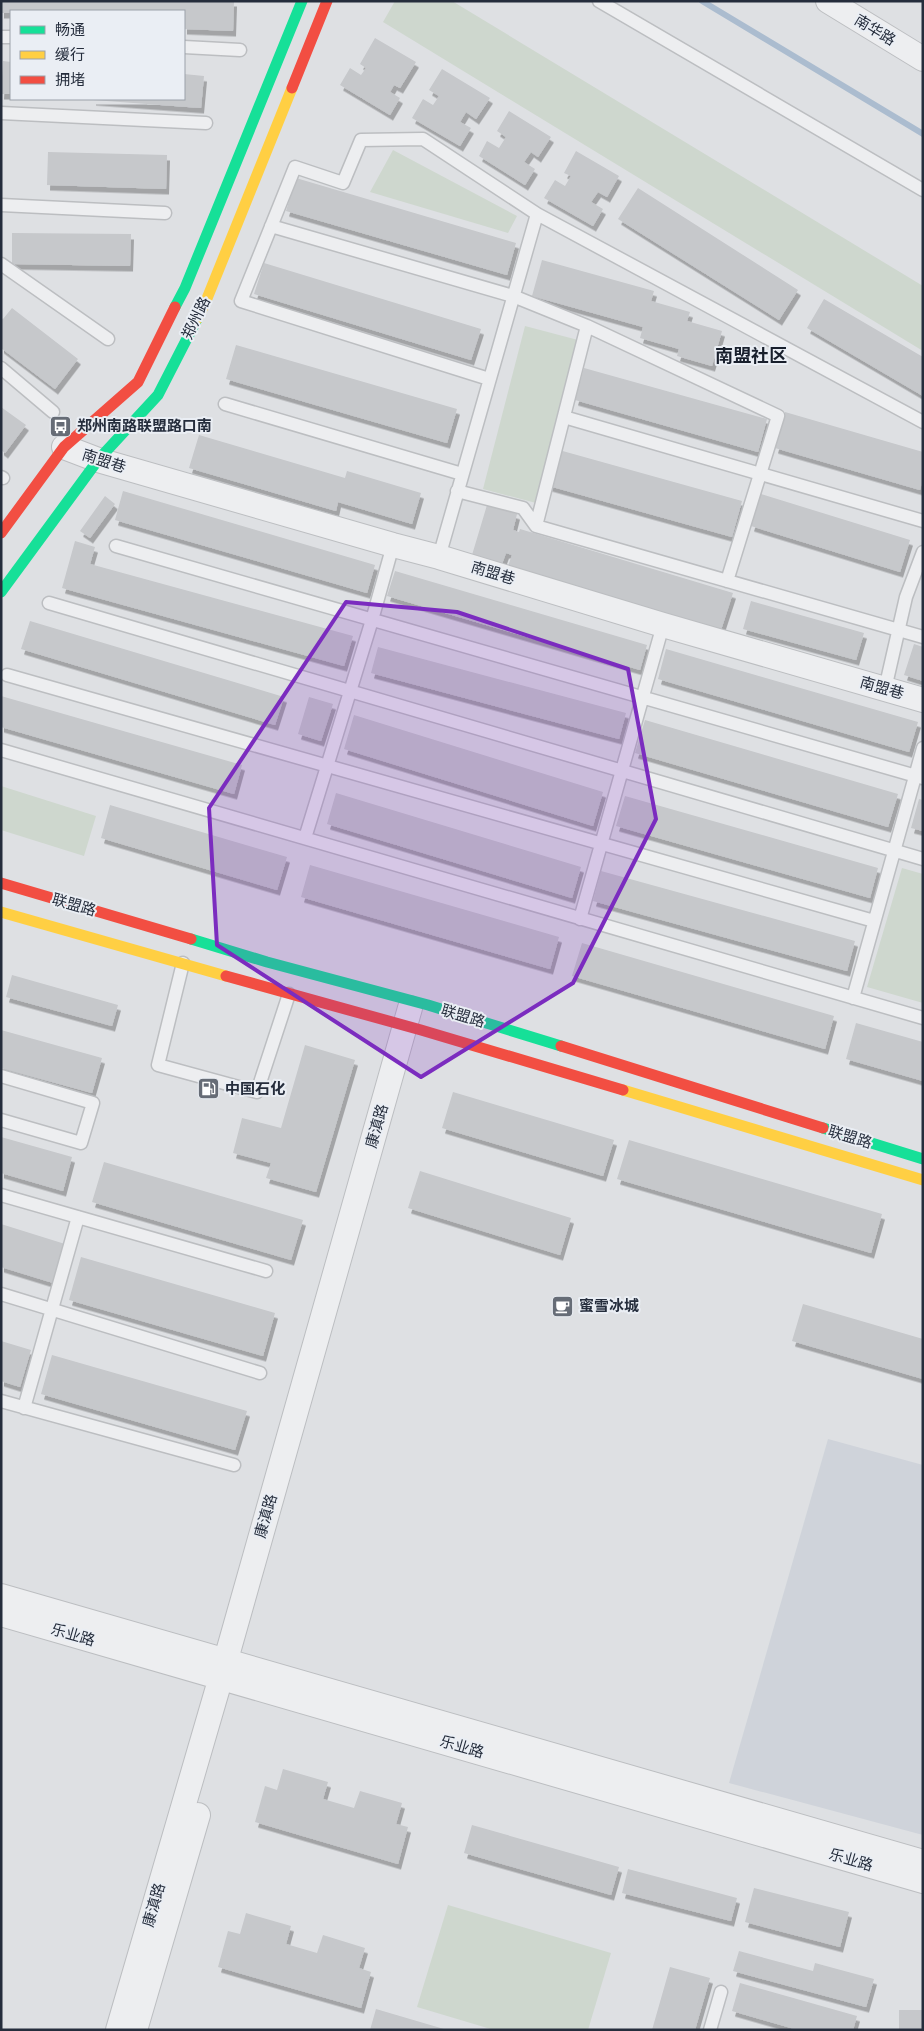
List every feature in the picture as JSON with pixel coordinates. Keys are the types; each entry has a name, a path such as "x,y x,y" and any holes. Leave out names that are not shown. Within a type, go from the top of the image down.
{"main road":[{"name":"郑州路","path":"1,533 64,447 138,382 185,288 302,1"},
{"name":"郑州路","path":"1,592 98,460 158,395 206,301 326,4"},
{"name":"联盟路","path":"1,883 267,962 420,1003 923,1159"},
{"name":"联盟路","path":"1,912 413,1028 923,1180"}],"street":[{"name":"南华路","path":"828,1 923,59"},
{"name":"南盟巷","path":"64,447 98,460 439,557 663,625 923,700"},
{"name":"康滇路","path":"135,2030 231,1671 420,1003"},
{"name":"乐业路","path":"1,1596 231,1671 923,1881"},
{"name":"乐业路","path":"1,1614 231,1671 923,1862"},
{"name":"康滇路","path":"118,2030 231,1671"}],"lane":[{"path":"599,1 923,190"},
{"path":"185,47 240,50"},
{"path":"1,113 206,123"},
{"path":"489,379 241,301 296,167 343,183 361,140 423,139 537,214 923,422"},
{"path":"1,205 165,213"},
{"path":"439,557 537,214"},
{"path":"271,226 513,296 587,326 778,416 727,581"},
{"path":"1,264 108,339"},
{"path":"536,526 587,326"},
{"path":"1,368 53,412"},
{"path":"225,404 462,474"},
{"path":"564,417 923,521"},
{"path":"457,491 523,508 536,526 923,637"},
{"path":"305,838 393,545"},
{"path":"116,546 919,777"},
{"path":"885,689 906,598 923,552"},
{"path":"49,603 923,859"},
{"path":"580,918 663,625"},
{"path":"7,675 874,921"},
{"path":"853,998 894,850 919,777 923,748"},
{"path":"1,750 923,1018"},
{"path":"183,963 158,1065 257,1092 289,994"},
{"path":"1,1076 93,1103 81,1143 1,1120"},
{"path":"1,1195 266,1271"},
{"path":"24,1408 78,1217"},
{"path":"1,1294 260,1373"},
{"path":"1,1401 234,1465"},
{"path":"710,2030 721,1992"}],"highlighted area":[{"path":"346,602 457,612 628,669 656,819 573,983 421,1077 217,945 209,808"}],"shaded area":[{"path":"395,1 452,1 923,286 923,351 383,22"},
{"path":"393,150 517,216 508,233 370,192"},
{"path":"525,326 578,340 536,503 483,489"},
{"path":"1,786 96,816 84,856 1,830"},
{"path":"902,868 923,874 923,1003 867,987"},
{"path":"828,1439 923,1465 923,1835 729,1783"},
{"path":"448,1905 611,1953 588,2030 494,2030 417,2007"}],"building":[{"path":"1,1 234,1 233,31 185,29 185,10 10,10 10,13 1,13"},
{"path":"375,38 416,62 400,88 394,85 390,92 400,98 390,115 340,85 350,68 361,75 366,68 360,64"},
{"path":"3,61 10,62 10,94 1,94"},
{"path":"442,69 490,98 476,119 466,112 460,122 471,128 460,146 412,118 423,99 433,105 439,96 429,90"},
{"path":"185,74 204,76 201,108 93,100 185,100"},
{"path":"509,111 551,137 538,157 531,152 524,162 535,169 525,185 479,156 487,141 499,148 506,137 497,131"},
{"path":"576,151 619,176 607,197 598,192 591,202 603,209 593,226 544,198 555,180 565,186 571,176 564,173"},
{"path":"48,152 167,155 166,189 47,185"},
{"path":"296,178 516,243 507,275 286,211"},
{"path":"638,188 798,290 779,320 618,219"},
{"path":"12,233 131,234 130,266 12,264"},
{"path":"542,260 654,291 651,301 690,312 687,321 722,331 712,366 677,356 679,349 640,338 643,327 532,296"},
{"path":"264,263 481,329 471,360 254,294"},
{"path":"824,299 923,357 923,396 807,328"},
{"path":"12,308 78,359 55,389 1,348 1,318 3,319"},
{"path":"236,345 457,409 447,443 226,379"},
{"path":"584,368 767,419 758,452 575,400"},
{"path":"1,407 26,425 5,453 1,450"},
{"path":"785,412 923,452 923,479 920,490 775,448"},
{"path":"199,435 345,478 347,471 421,493 412,524 338,502 336,511 189,468"},
{"path":"559,450 742,501 732,537 549,486"},
{"path":"123,491 375,565 367,593 115,520"},
{"path":"761,494 910,540 900,572 751,526"},
{"path":"105,496 115,504 90,538 80,531"},
{"path":"487,505 517,514 513,530 519,532 520,529 733,593 721,630 508,566 512,555 506,553 502,564 472,555"},
{"path":"75,541 95,547 90,564 353,636 344,666 62,588"},
{"path":"395,571 647,645 640,670 387,596"},
{"path":"751,601 864,633 856,660 743,629"},
{"path":"30,621 284,697 275,725 21,649"},
{"path":"914,644 923,647 923,681 904,675"},
{"path":"378,647 626,713 619,739 371,673"},
{"path":"666,649 918,722 909,752 658,679"},
{"path":"1,696 242,765 234,794 1,727"},
{"path":"309,697 333,704 321,741 298,734"},
{"path":"354,715 603,792 593,826 344,749"},
{"path":"645,720 898,794 888,827 635,753"},
{"path":"336,793 581,867 572,898 327,824"},
{"path":"625,796 878,868 870,898 616,826"},
{"path":"919,799 923,800 923,831 911,828"},
{"path":"110,805 287,857 277,890 101,838"},
{"path":"310,865 559,937 550,969 301,897"},
{"path":"601,871 855,941 847,971 593,901"},
{"path":"582,943 834,1016 825,1049 572,976"},
{"path":"12,975 118,1005 112,1026 6,997"},
{"path":"856,1023 923,1042 923,1081 846,1059"},
{"path":"1,1030 102,1058 92,1093 1,1068"},
{"path":"305,1045 355,1060 316,1192 266,1178 271,1163 233,1153 242,1118 281,1128"},
{"path":"453,1092 614,1140 603,1176 442,1128"},
{"path":"1,1137 72,1157 63,1191 1,1173"},
{"path":"629,1140 882,1214 871,1253 617,1179"},
{"path":"104,1162 303,1220 291,1260 92,1202"},
{"path":"420,1171 571,1218 560,1255 408,1208"},
{"path":"1,1224 65,1244 53,1283 1,1267"},
{"path":"81,1257 275,1313 263,1356 69,1300"},
{"path":"803,1304 923,1339 923,1379 792,1341"},
{"path":"1,1341 31,1350 20,1387 1,1381"},
{"path":"52,1355 247,1411 235,1450 41,1394"},
{"path":"283,1769 328,1782 323,1799 354,1808 360,1791 402,1803 396,1824 408,1827 398,1864 255,1822 265,1786 277,1790"},
{"path":"472,1825 619,1867 611,1895 464,1853"},
{"path":"628,1869 737,1898 731,1921 622,1893"},
{"path":"754,1888 849,1912 840,1947 745,1922"},
{"path":"246,1913 291,1926 286,1944 317,1953 323,1935 365,1948 359,1968 371,1972 361,2008 218,1967 228,1931 240,1934"},
{"path":"739,1951 813,1971 815,1963 874,1979 866,2007 733,1971"},
{"path":"670,1967 710,1978 695,2030 652,2030"},
{"path":"740,1983 857,2016 853,2030 798,2030 732,2011"},
{"path":"376,2009 444,2029 444,2030 370,2030"},
{"path":"899,2010 923,2010 923,2030 899,2030"}],"waterway":[{"path":"702,1 923,134"}],"traffic: fast":[{"path":"175,307 185,288 302,1"},
{"path":"1,592 98,460 158,395 197,319"},
{"path":"191,939 267,962 428,1005 561,1046"},
{"path":"823,1128 923,1159"}],"traffic: slow":[{"path":"197,319 292,88"},
{"path":"1,912 226,976"},
{"path":"623,1090 923,1180"}],"traffic: jam":[{"path":"292,88 327,1"},
{"path":"1,533 64,447 138,382 175,307"},
{"path":"1,883 191,939"},
{"path":"226,976 421,1030 623,1090"},
{"path":"561,1046 823,1128"}],"place":[{"name":"郑州南路联盟路口南","path":"61,426"},
{"name":"中国石化","path":"209,1089"},
{"name":"蜜雪冰城","path":"563,1306"}],"district":[{"name":"南盟社区","path":"751,356"}]}
